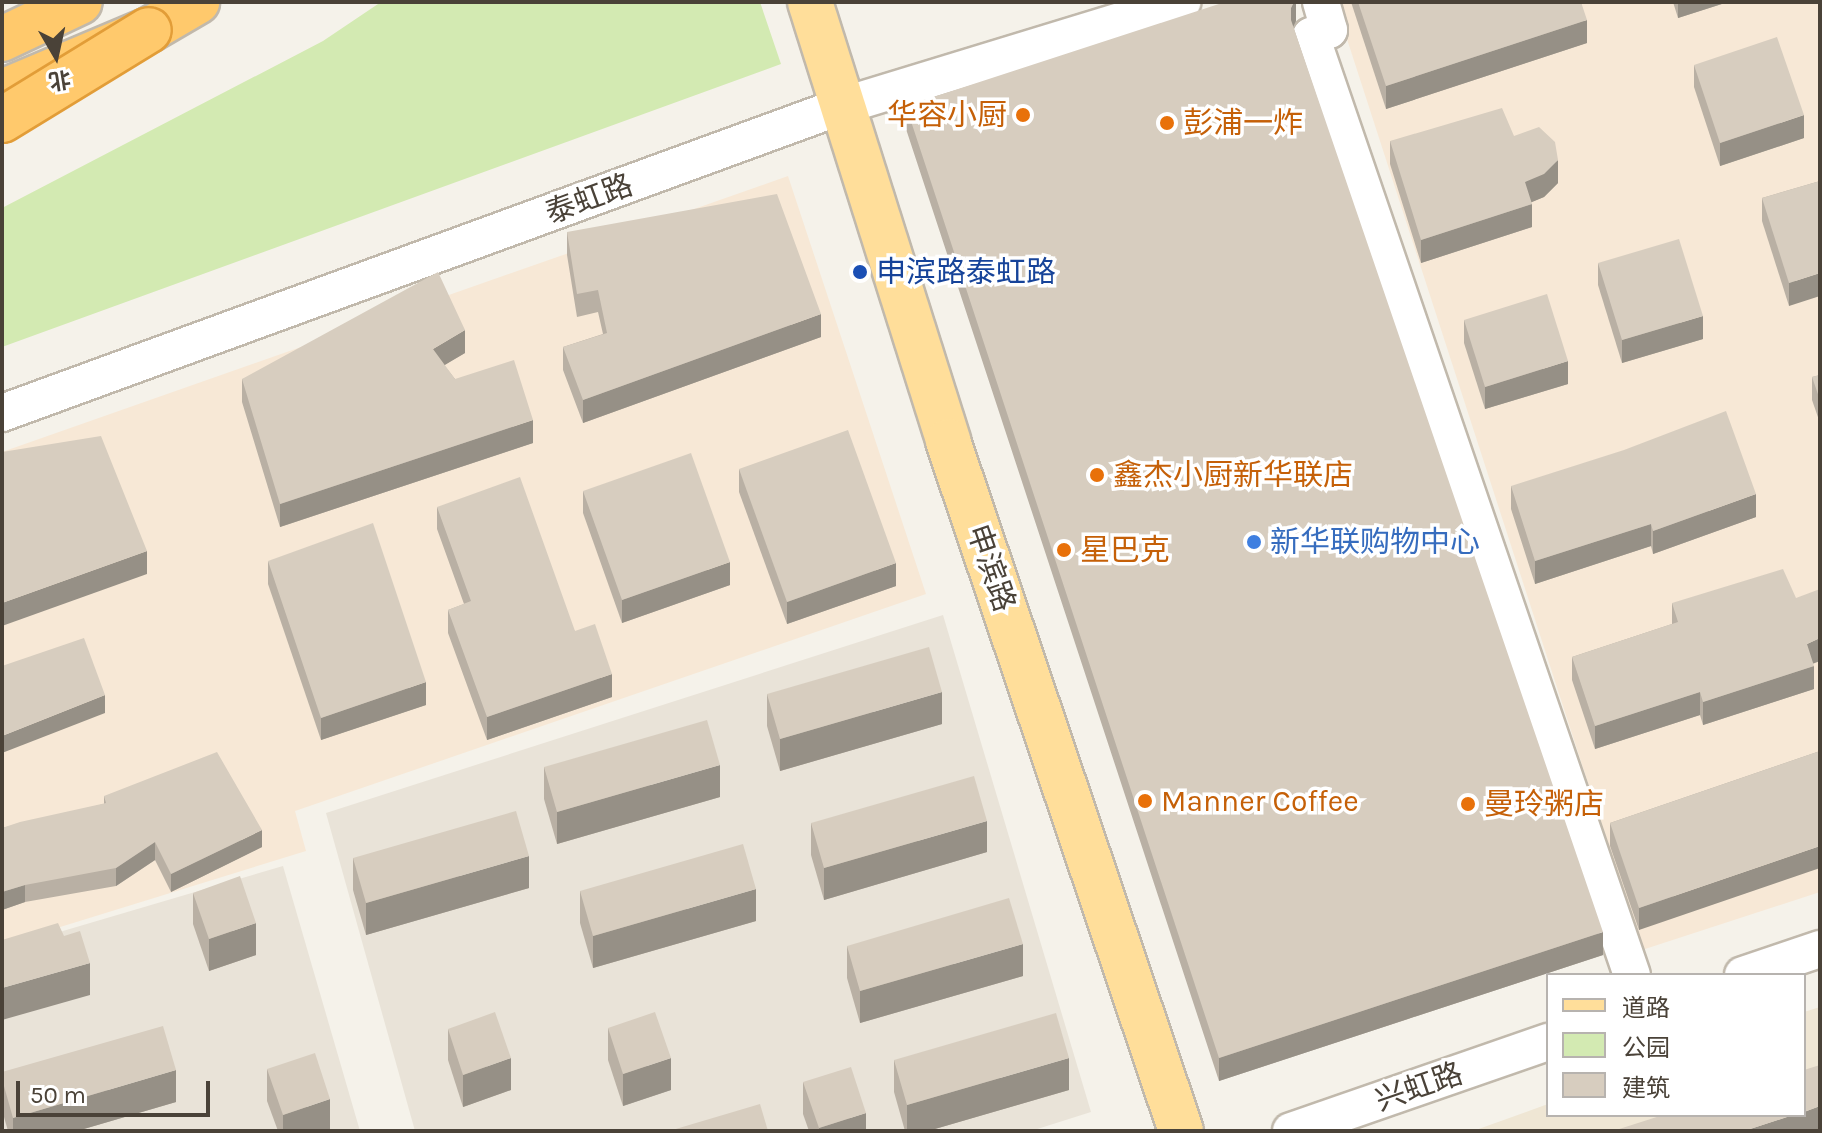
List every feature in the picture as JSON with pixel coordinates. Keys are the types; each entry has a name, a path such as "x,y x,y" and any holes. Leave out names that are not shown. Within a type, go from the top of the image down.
{"highway":[{"path":"2,39 80,2"},
{"path":"2,120 198,2"},
{"path":"2,92 149,30"}],"main road":[{"path":"2,23 42,2"},
{"path":"2,111 198,2"},
{"name":"申滨路","path":"810,2 948,441 1181,1131"}],"street":[{"name":"泰虹路","path":"2,413 842,106 1182,2"},
{"path":"1321,2 1329,30 1311,36 1631,973"},
{"path":"1749,973 1820,949"},
{"name":"兴虹路","path":"1291,1131 1546,1043"}],"shaded area":[{"path":"1335,2 1820,2 1820,892 1642,950"},
{"path":"788,176 926,594 295,811 306,851 2,945 2,452"},
{"path":"943,615 1091,1112 1031,1131 415,1131 326,813"},
{"path":"283,866 360,1131 2,1131 2,949"},
{"path":"1820,1007 1820,1131 1473,1131 1546,1105 1546,1117 1806,1117 1806,1011"}],"green space":[{"path":"381,2 760,2 781,64 2,347 2,208 323,41"}],"building":[{"name":"新华联购物中心","path":"1225,2 1294,2 1291,20 1603,932 1219,1058 906,106"},
{"path":"1358,2 1581,2 1587,20 1386,86"},
{"path":"1777,37 1804,115 1720,143 1694,65"},
{"path":"1502,108 1514,136 1539,127 1555,142 1558,160 1544,174 1525,182 1532,204 1421,240 1390,141"},
{"path":"1820,181 1820,273 1789,283 1762,198"},
{"path":"777,194 821,314 583,400 563,347 607,333 598,290 577,294 567,232"},
{"path":"1679,239 1703,316 1622,340 1598,263"},
{"path":"438,272 465,330 433,349 455,379 514,360 533,420 280,504 242,379"},
{"path":"1547,294 1568,361 1485,387 1464,320"},
{"path":"1820,375 1820,400 1812,377"},
{"path":"1726,411 1756,494 1653,531 1651,524 1535,561 1511,486 1624,450"},
{"path":"848,430 896,563 787,602 739,469"},
{"path":"101,436 147,551 2,603 2,452"},
{"path":"691,453 730,562 622,600 583,491"},
{"path":"520,477 575,631 595,624 612,674 487,717 448,610 471,601 437,507"},
{"path":"373,523 426,682 321,718 268,561"},
{"path":"1783,569 1796,598 1820,589 1820,638 1807,644 1814,666 1703,702 1700,692 1595,726 1572,657 1678,622 1672,603"},
{"path":"84,638 105,695 2,736 2,666"},
{"path":"929,647 942,692 780,739 767,694"},
{"path":"707,720 720,765 557,812 544,767"},
{"path":"1820,751 1820,846 1639,908 1610,823"},
{"path":"217,752 262,830 171,874 155,842 116,868 2,892 2,828 106,803 104,796"},
{"path":"974,776 987,821 824,868 811,823"},
{"path":"516,811 529,856 366,903 353,858"},
{"path":"743,844 756,889 593,936 580,891"},
{"path":"240,876 256,923 209,939 193,893"},
{"path":"1009,898 1023,944 860,991 847,946"},
{"path":"58,923 64,936 80,931 90,963 2,988 2,940"},
{"path":"495,1012 511,1058 463,1075 448,1029"},
{"path":"655,1012 671,1058 623,1074 608,1028"},
{"path":"1056,1013 1069,1058 907,1105 894,1060"},
{"path":"163,1026 176,1070 13,1118 2,1072"},
{"path":"315,1053 330,1099 283,1115 267,1069"},
{"path":"1820,1065 1820,1106 1806,1111 1806,1069"},
{"path":"851,1067 866,1113 819,1128 803,1082"},
{"path":"760,1104 768,1131 669,1131"},
{"path":"1657,1117 1787,1117 1744,1131 1613,1131"}],"place":[{"name":"华容小厨","path":"1023,115"},
{"name":"彭浦一炸","path":"1167,123"},
{"name":"申滨路泰虹路","path":"860,272"},
{"name":"鑫杰小厨新华联店","path":"1097,475"},
{"name":"新华联购物中心","path":"1254,542"},
{"name":"星巴克","path":"1064,550"},
{"name":"Manner Coffee","path":"1145,801"},
{"name":"曼玲粥店","path":"1468,804"}]}
